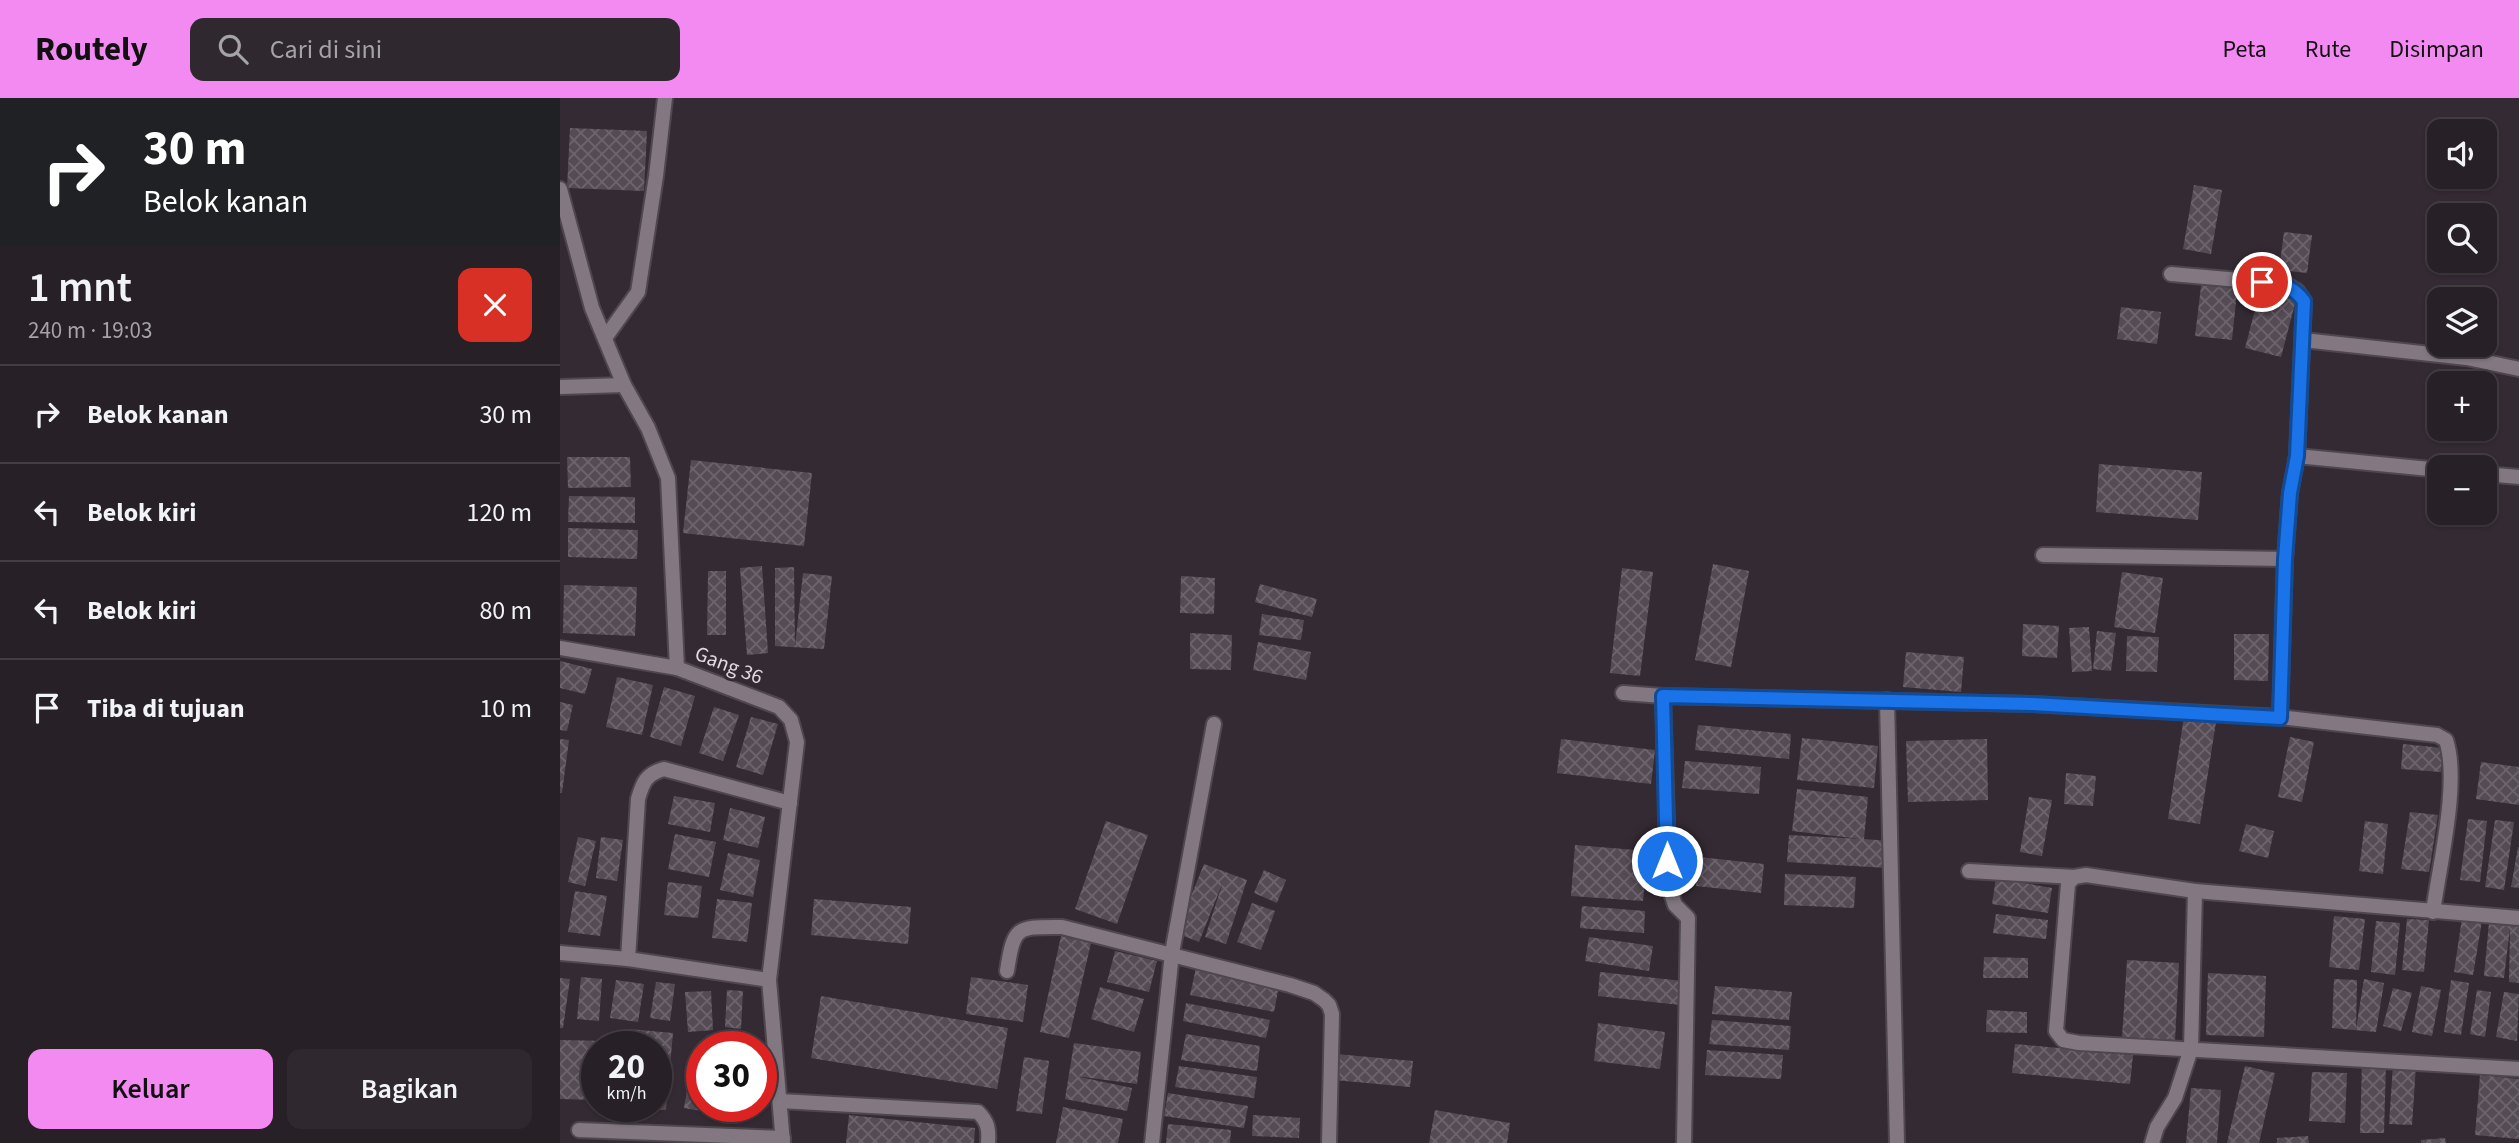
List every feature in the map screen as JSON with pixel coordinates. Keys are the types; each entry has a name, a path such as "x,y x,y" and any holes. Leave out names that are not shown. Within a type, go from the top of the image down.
{"street":[{"path":"605,338 638,292 665,98"},
{"name":"Gang 36","path":"560,189 592,308 624,385 648,428 668,478 677,668 779,707 791,719 797,743 769,980 783,1140"},
{"path":"2171,274 2285,284 2297,291 2304,301 2297,456 2290,493 2285,559 2280,718"},
{"path":"2303,340 2467,358 2519,369"},
{"path":"560,387 624,385"},
{"path":"2297,456 2427,469"},
{"path":"2497,475 2519,477"},
{"path":"2043,555 2285,559"},
{"path":"560,648 677,668"},
{"path":"1623,693 2032,704 2280,718 2437,735 2446,740 2451,754 2452,782 2433,912"},
{"path":"1663,696 1669,887 1675,905 1688,918 1684,1143"},
{"path":"1887,700 1897,1143"},
{"path":"1152,1143 1172,953 1214,723"},
{"path":"628,959 638,799 644,779 653,772 664,769 790,803"},
{"path":"1969,871 2074,877 2086,875 2195,891 2519,918"},
{"path":"2074,877 2068,884 2056,1031 2063,1040 2519,1069"},
{"path":"2152,1143 2157,1127 2175,1098 2191,1049 2195,891"},
{"path":"1007,971 1011,940 1020,932 1034,927 1062,927 1172,953 1314,993 1329,1005 1332,1014 1329,1143"},
{"path":"560,953 628,959 769,980"},
{"path":"780,1101 978,1112 989,1129 988,1143"},
{"path":"579,1130 783,1140"}],"building":[{"path":"570,128 647,131 644,191 567,188"},
{"path":"2194,185 2222,190 2211,254 2183,249"},
{"path":"2284,232 2312,235 2307,273 2279,270"},
{"path":"2202,278 2238,282 2232,340 2195,336"},
{"path":"2261,287 2297,296 2281,357 2245,348"},
{"path":"2121,307 2161,312 2157,344 2117,339"},
{"path":"567,457 630,457 631,487 568,488"},
{"path":"691,460 812,473 804,546 683,533"},
{"path":"2099,464 2202,472 2198,520 2096,512"},
{"path":"569,496 635,497 635,523 568,522"},
{"path":"568,528 638,530 637,559 568,557"},
{"path":"1713,564 1749,571 1731,667 1695,660"},
{"path":"762,566 768,653 747,655 740,568"},
{"path":"794,567 795,646 803,573 832,576 824,649 775,646 775,568"},
{"path":"1622,568 1653,572 1640,676 1610,673"},
{"path":"708,571 726,571 726,635 707,635"},
{"path":"2122,572 2163,578 2155,633 2114,627"},
{"path":"1181,576 1215,578 1214,614 1180,613"},
{"path":"1260,584 1317,599 1312,617 1255,602"},
{"path":"564,585 637,587 635,636 563,633"},
{"path":"1262,614 1304,620 1301,640 1259,635"},
{"path":"2023,624 2059,626 2057,658 2022,656"},
{"path":"2089,627 2092,671 2072,672 2069,628"},
{"path":"2097,631 2116,633 2111,671 2093,669"},
{"path":"1190,633 1232,635 1231,670 1190,669"},
{"path":"2234,634 2269,634 2268,681 2234,680"},
{"path":"2127,636 2159,637 2157,672 2126,671"},
{"path":"1258,642 1311,652 1306,680 1253,670"},
{"path":"1906,652 1964,657 1961,692 1903,687"},
{"path":"560,661 592,669 585,694 560,688"},
{"path":"617,677 653,685 642,735 606,727"},
{"path":"664,687 695,696 681,746 650,737"},
{"path":"560,702 573,705 567,731 560,730"},
{"path":"714,707 739,715 723,761 699,753"},
{"path":"751,717 778,724 763,775 736,767"},
{"path":"2184,717 2216,722 2200,824 2168,819"},
{"path":"1698,725 1791,734 1789,759 1695,750"},
{"path":"2290,737 2314,742 2302,802 2278,797"},
{"path":"1802,738 1878,746 1874,788 1797,780"},
{"path":"560,739 569,740 562,793 560,793"},
{"path":"1561,739 1655,750 1651,784 1557,773"},
{"path":"1987,739 1988,800 1908,802 1906,741"},
{"path":"2403,744 2443,748 2441,772 2401,769"},
{"path":"1685,761 1761,767 1759,794 1682,788"},
{"path":"2481,762 2519,767 2519,805 2476,799"},
{"path":"2066,773 2096,776 2093,806 2064,804"},
{"path":"1797,789 1868,797 1864,839 1889,841 1887,868 1787,862 1789,835 1861,839 1792,831"},
{"path":"674,796 715,803 710,832 668,824"},
{"path":"2029,797 2052,800 2042,856 2020,852"},
{"path":"730,808 765,817 758,848 723,840"},
{"path":"2410,812 2438,815 2429,872 2401,869"},
{"path":"2468,819 2487,821 2480,882 2460,880"},
{"path":"2495,820 2514,822 2504,890 2485,887"},
{"path":"1106,821 1148,835 1117,924 1075,909"},
{"path":"2365,821 2388,824 2383,874 2359,871"},
{"path":"2246,824 2274,831 2268,858 2239,851"},
{"path":"675,834 716,842 709,877 668,869"},
{"path":"578,837 596,841 585,886 568,882"},
{"path":"601,837 623,840 617,881 596,878"},
{"path":"1575,845 1648,851 1643,901 1571,896"},
{"path":"2519,847 2519,888 2511,887"},
{"path":"728,853 760,860 753,897 720,890"},
{"path":"1699,857 1764,864 1761,893 1696,886"},
{"path":"1204,864 1247,880 1226,944 1205,937 1223,882 1199,942 1176,933"},
{"path":"1264,870 1286,880 1277,903 1254,893"},
{"path":"1785,874 1856,877 1854,908 1784,905"},
{"path":"1996,878 2052,888 2048,913 1992,904"},
{"path":"668,882 702,886 698,918 664,915"},
{"path":"575,891 607,896 600,936 568,932"},
{"path":"717,899 752,903 747,942 712,938"},
{"path":"814,899 911,907 908,944 811,935"},
{"path":"1252,903 1275,911 1261,950 1237,942"},
{"path":"1582,906 1645,911 1644,933 1580,928"},
{"path":"1996,914 2048,920 2046,939 1993,933"},
{"path":"2334,916 2365,919 2359,970 2329,967"},
{"path":"2462,918 2482,921 2473,975 2454,972"},
{"path":"2407,919 2429,920 2424,972 2402,970"},
{"path":"2376,921 2400,923 2395,975 2371,972"},
{"path":"2489,922 2519,924 2519,983 2509,982 2510,928 2504,978 2484,976"},
{"path":"1061,936 1091,943 1069,1038 1040,1032"},
{"path":"1589,937 1653,946 1649,971 1585,961"},
{"path":"1115,951 1157,961 1149,992 1107,982"},
{"path":"1984,957 2028,958 2028,978 1983,978"},
{"path":"2127,960 2179,963 2175,1041 2122,1038"},
{"path":"1196,968 1279,986 1274,1012 1190,995"},
{"path":"1600,972 1683,981 1680,1005 1598,996"},
{"path":"2208,973 2266,976 2264,1037 2206,1035"},
{"path":"581,977 602,979 599,1021 577,1019"},
{"path":"971,977 1028,985 1023,1022 966,1014"},
{"path":"560,978 570,979 563,1028 560,1028"},
{"path":"2334,979 2357,980 2356,1029 2364,979 2384,983 2376,1032 2332,1028"},
{"path":"616,980 644,984 638,1022 610,1018"},
{"path":"2451,980 2469,983 2461,1035 2444,1032"},
{"path":"656,982 675,984 670,1021 650,1018"},
{"path":"1715,986 1792,992 1789,1020 1712,1014"},
{"path":"2421,986 2441,990 2432,1036 2412,1032"},
{"path":"1100,987 1144,999 1134,1032 1091,1019"},
{"path":"2393,988 2412,993 2401,1031 2383,1026"},
{"path":"727,990 743,991 741,1029 725,1027"},
{"path":"2477,990 2491,992 2485,1037 2470,1034"},
{"path":"711,991 713,1030 688,1031 685,992"},
{"path":"2504,992 2519,994 2517,1041 2496,1037"},
{"path":"821,996 1008,1028 997,1089 811,1058"},
{"path":"1186,1003 1270,1020 1266,1038 1183,1021"},
{"path":"1987,1010 2027,1012 2027,1033 1986,1032"},
{"path":"1712,1020 1791,1026 1789,1050 1709,1044"},
{"path":"1598,1023 1665,1032 1660,1069 1594,1061"},
{"path":"1186,1034 1260,1046 1257,1071 1181,1060"},
{"path":"560,1040 581,1040 581,1100 560,1099"},
{"path":"1074,1043 1141,1052 1137,1084 1075,1076 1132,1088 1127,1111 1065,1099"},
{"path":"2015,1044 2133,1055 2130,1084 2012,1073"},
{"path":"1707,1050 1783,1055 1781,1079 1705,1075"},
{"path":"1336,1054 1413,1061 1410,1087 1334,1080"},
{"path":"1024,1057 1049,1061 1042,1114 1016,1111"},
{"path":"2362,1062 2386,1062 2384,1133 2360,1133"},
{"path":"2393,1065 2416,1066 2412,1125 2389,1124"},
{"path":"1179,1066 1257,1077 1254,1098 1175,1087"},
{"path":"2245,1066 2275,1073 2259,1143 2227,1143"},
{"path":"2312,1072 2347,1073 2345,1123 2309,1121"},
{"path":"2480,1075 2519,1079 2519,1139 2475,1135"},
{"path":"2191,1088 2221,1090 2217,1143 2186,1143"},
{"path":"1168,1093 1248,1106 1244,1128 1164,1116"},
{"path":"1063,1107 1123,1119 1118,1143 1056,1143"},
{"path":"1435,1110 1510,1123 1507,1143 1429,1143"},
{"path":"849,1115 975,1128 974,1143 846,1143"},
{"path":"1253,1115 1300,1118 1299,1138 1252,1136"},
{"path":"1168,1124 1231,1130 1230,1143 1166,1143"},
{"path":"2308,1136 2309,1143 2277,1143 2277,1138"},
{"path":"2445,1138 2446,1143 2421,1143 2421,1140"}],"route":[{"path":"1667,861 1663,696 2032,704 2280,718 2285,559 2290,493 2297,456 2304,301 2297,291 2285,284 2262,282"}]}
